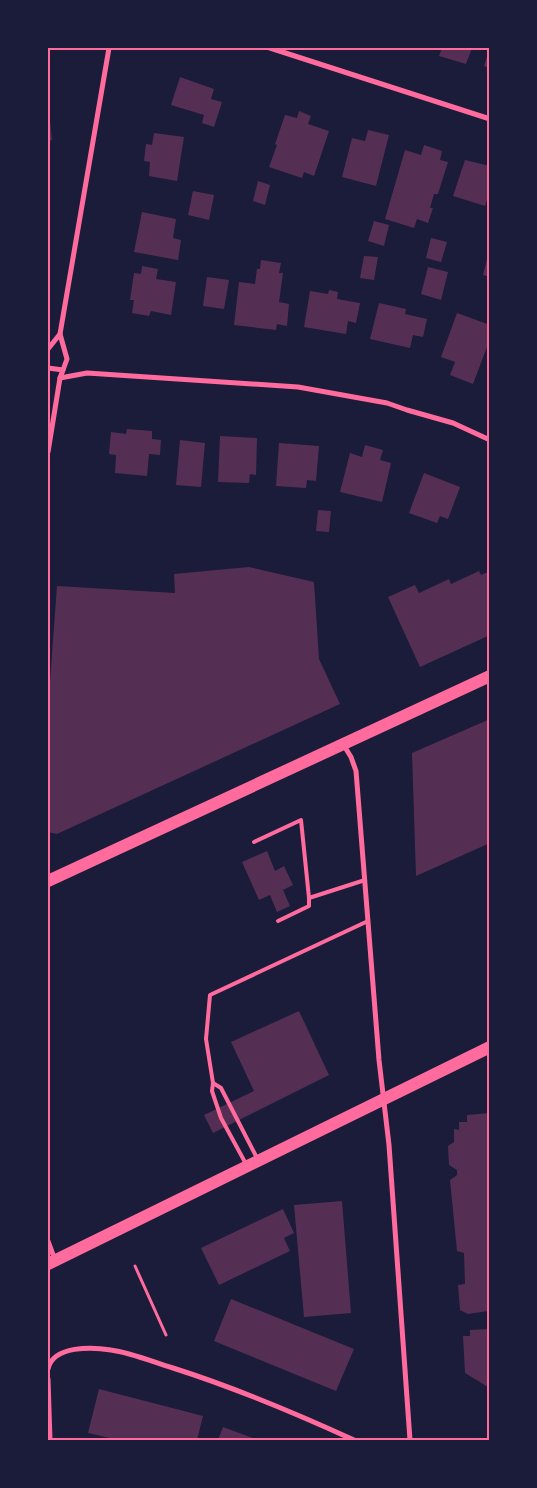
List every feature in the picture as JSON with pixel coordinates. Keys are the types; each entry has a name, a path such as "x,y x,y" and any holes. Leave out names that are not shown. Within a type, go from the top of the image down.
{"main road":[{"path":"48,881 490,676"},
{"path":"52,1262 384,1098 490,1048"}],"street":[{"path":"48,452 60,378 67,359 60,334 109,48"},
{"path":"270,48 490,119"},
{"path":"48,349 60,334"},
{"path":"48,368 63,370"},
{"path":"60,378 87,372 298,387 386,403 453,423 490,440"},
{"path":"343,744 351,757 356,771 379,1060 389,1145 410,1440"},
{"path":"48,1241 52,1262"},
{"path":"48,1369 53,1360 64,1352 78,1348 112,1350 209,1380 283,1408 354,1440"},
{"path":"48,1379 50,1440"}],"lane":[{"path":"254,842 301,820 309,906 278,921"},
{"path":"309,898 365,880"},
{"path":"253,1163 221,1118 212,1091 214,1083 206,1040 210,995 368,921"},
{"path":"214,1083 221,1088 253,1163"}],"path":[{"path":"135,1266 166,1335"}],"building":[{"path":"442,48 472,48 466,64 439,56"},
{"path":"490,50 490,68 484,66"},
{"path":"180,77 214,89 211,99 222,102 214,127 202,123 204,115 171,105"},
{"path":"48,111 52,140 48,141"},
{"path":"299,111 311,116 308,124 329,131 314,176 304,172 302,178 269,167 285,115 297,118"},
{"path":"368,130 389,135 376,186 342,177 352,138 365,141"},
{"path":"154,133 184,137 177,181 149,176 150,162 144,161 146,144 152,145"},
{"path":"424,145 442,151 440,160 448,162 438,194 434,194 430,208 433,208 428,223 417,219 414,228 385,219 405,150 421,155"},
{"path":"465,160 490,166 490,191 485,206 453,196"},
{"path":"258,181 270,185 265,205 253,201"},
{"path":"193,191 214,195 209,220 188,215"},
{"path":"142,212 176,219 173,238 181,240 178,260 134,252"},
{"path":"374,221 389,225 384,246 368,241"},
{"path":"431,238 447,242 441,262 426,258"},
{"path":"490,252 490,277 483,275"},
{"path":"364,256 378,257 374,280 360,278"},
{"path":"261,260 281,263 279,273 283,273 279,302 289,304 287,326 277,324 276,330 234,325 239,282 255,284 257,269 260,269"},
{"path":"142,266 158,269 156,279 176,282 171,315 151,311 149,316 132,313 134,300 130,300 134,273 141,274"},
{"path":"428,267 448,272 441,300 421,294"},
{"path":"207,277 229,280 224,309 203,306"},
{"path":"329,290 338,292 337,299 360,303 356,323 348,321 346,334 304,327 310,291 328,294"},
{"path":"379,303 406,309 405,314 427,319 423,337 413,335 410,348 370,339"},
{"path":"457,313 490,325 490,339 473,384 450,375 455,362 441,357"},
{"path":"127,429 152,431 152,439 161,440 160,455 149,454 147,476 115,473 116,455 109,454 111,432 126,434"},
{"path":"220,436 257,438 256,475 250,474 249,483 218,482"},
{"path":"180,440 205,443 201,487 176,485"},
{"path":"279,443 319,446 316,481 307,480 306,488 276,486"},
{"path":"365,445 383,450 380,460 391,463 382,502 340,492 350,453 362,457"},
{"path":"424,473 460,487 448,519 440,516 437,523 409,513"},
{"path":"318,510 331,511 329,532 316,531"},
{"path":"249,567 314,582 319,659 340,704 57,834 48,832 48,709 57,586 175,593 174,574"},
{"path":"479,571 481,575 490,571 490,635 420,667 388,597 415,585 419,593 449,579 451,584"},
{"path":"490,719 490,843 416,876 412,753"},
{"path":"267,851 275,871 284,866 293,885 283,890 290,906 277,912 270,895 259,900 242,862"},
{"path":"299,1011 329,1075 213,1133 204,1115 254,1091 231,1042"},
{"path":"490,1113 490,1315 488,1315 488,1311 468,1314 460,1310 458,1285 465,1284 464,1253 457,1251 450,1180 457,1175 457,1170 449,1165 448,1146 454,1142 454,1129 459,1130 459,1122 467,1122 467,1115"},
{"path":"342,1201 351,1313 304,1317 294,1205"},
{"path":"283,1209 294,1233 284,1238 290,1251 219,1285 201,1248"},
{"path":"231,1299 354,1349 336,1391 214,1341"},
{"path":"490,1329 490,1385 488,1387 465,1373 463,1336 470,1336 470,1330"},
{"path":"99,1389 203,1416 197,1440 118,1440 88,1433"},
{"path":"223,1427 258,1440 218,1440"}]}
